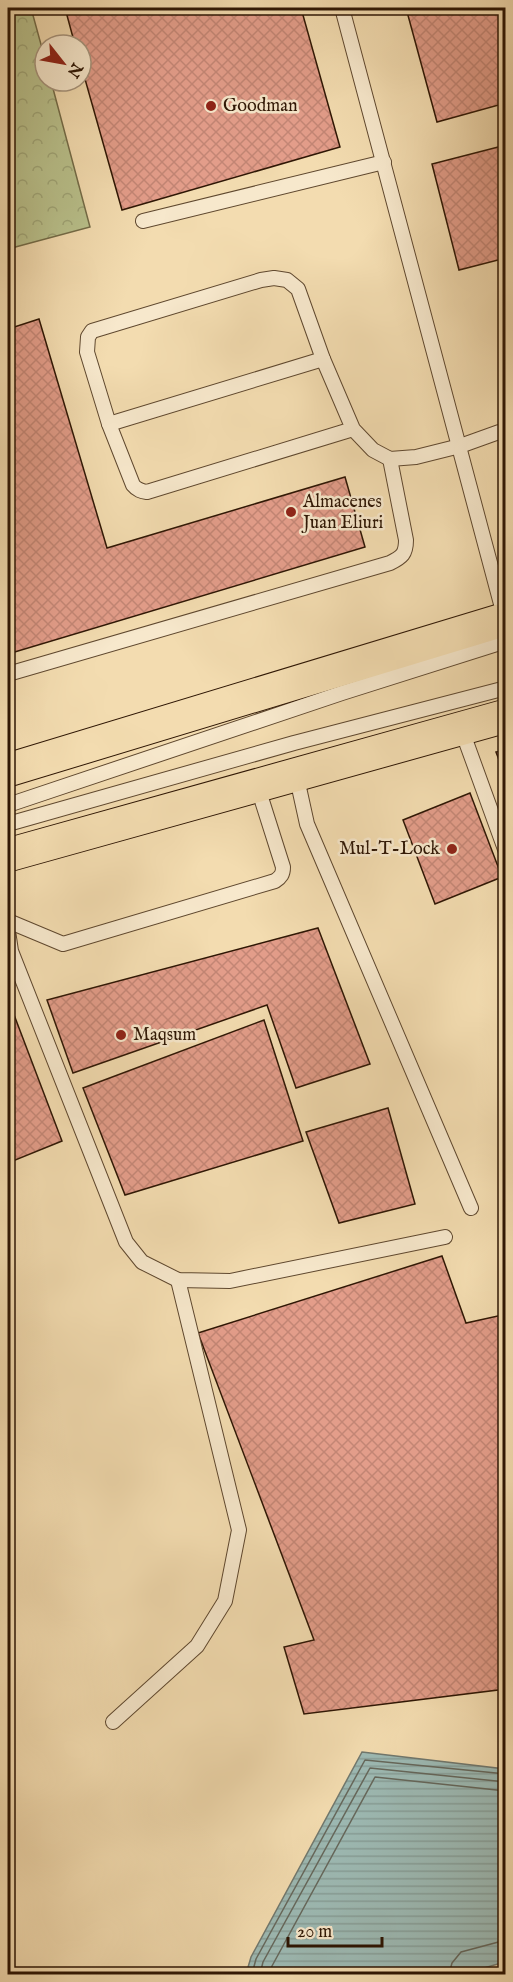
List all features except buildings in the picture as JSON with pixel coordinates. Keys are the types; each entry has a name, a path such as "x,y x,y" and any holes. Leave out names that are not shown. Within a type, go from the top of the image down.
{"main road":[{"path":"8,770 505,619"},
{"path":"8,855 506,716"}],"lane":[{"path":"342,8 505,619"},
{"path":"143,221 384,162"},
{"path":"353,429 147,492 137,490 109,424 87,352 88,337 92,331 261,280 274,278 287,280 298,289 323,359 353,429 373,450 390,459 416,457 460,446 499,432 506,433"},
{"path":"109,424 323,359"},
{"path":"8,675 390,563 402,557 406,551 406,540 390,459"},
{"path":"8,805 342,693 506,641"},
{"path":"8,824 294,743 506,688"},
{"path":"461,728 506,852"},
{"path":"296,774 308,824 471,1208"},
{"path":"8,921 63,944 281,878 283,867 257,785"},
{"path":"8,931 9,952 126,1242 142,1262 178,1280 230,1281 445,1236"},
{"path":"113,1722 196,1646 225,1601 239,1530 178,1280"}],"green space":[{"path":"8,8 31,8 38,33 33,33 33,93 54,93 90,227 8,249"}],"water":[{"path":"362,1752 505,1769 505,1962 463,1974 246,1974 251,1957"}],"place":[{"name":"Goodman","path":"211,106"},
{"name":"Almacenes Juan Eliuri","path":"291,512"},
{"name":"Mul-T-Lock","path":"452,849"},
{"name":"Maqsum","path":"121,1035"}]}
